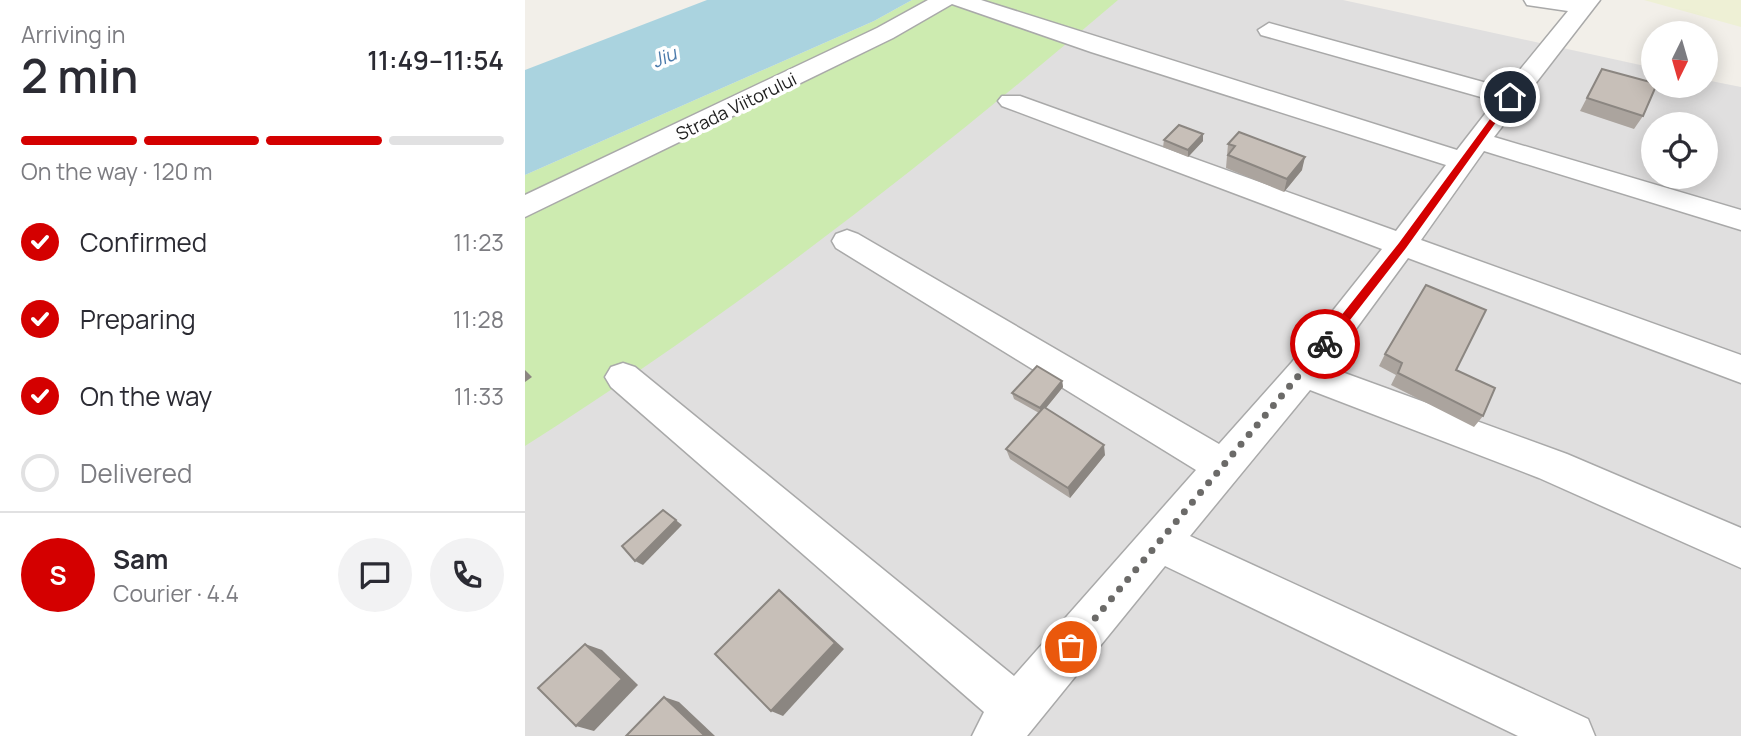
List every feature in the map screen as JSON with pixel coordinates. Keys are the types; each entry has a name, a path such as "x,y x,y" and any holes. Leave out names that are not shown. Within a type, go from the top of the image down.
{"street":[{"name":"Strada Viitorului","path":"525,207 861,45 944,0"},
{"path":"960,0 1099,47 1470,150 1741,220"},
{"path":"1535,0 1586,4"},
{"path":"623,377 1006,723 1303,373 1402,245 1510,97 1586,4"},
{"path":"1269,30 1510,97"},
{"path":"1011,101 1741,369"},
{"path":"847,241 1223,466"},
{"path":"1303,373 1553,466 1741,548"},
{"path":"1160,543 1571,736"}],"shaded area":[{"path":"1001,0 1343,0 1641,65 1641,98 1719,98 1719,83 1741,87 1741,736 525,736 525,221"}],"green space":[{"path":"912,0 1118,0 903,177 755,289 525,446 525,175 874,21"},
{"path":"1644,0 1741,0 1741,27"}],"water":[{"name":"Jiu","path":"707,0 912,0 874,21 525,175 525,70"}],"building":[{"path":"1602,69 1641,80 1641,98 1651,98 1641,115 1587,98"},
{"path":"1179,125 1203,134 1188,150 1164,140"},
{"path":"1239,132 1305,157 1287,179 1228,155 1235,146 1228,144"},
{"path":"1426,285 1486,310 1456,370 1495,388 1483,416 1398,373 1402,363 1385,354"},
{"path":"1037,366 1062,381 1040,408 1012,393"},
{"path":"1044,407 1104,445 1068,488 1006,449"},
{"path":"663,510 676,520 635,561 622,546"},
{"path":"779,590 835,643 771,711 715,654"},
{"path":"585,644 622,679 576,726 538,688"},
{"path":"664,697 705,736 626,736"}],"way so far":[{"path":"1071,647 1325,344"}],"route":[{"path":"1325,344 1402,245 1510,97"}]}
